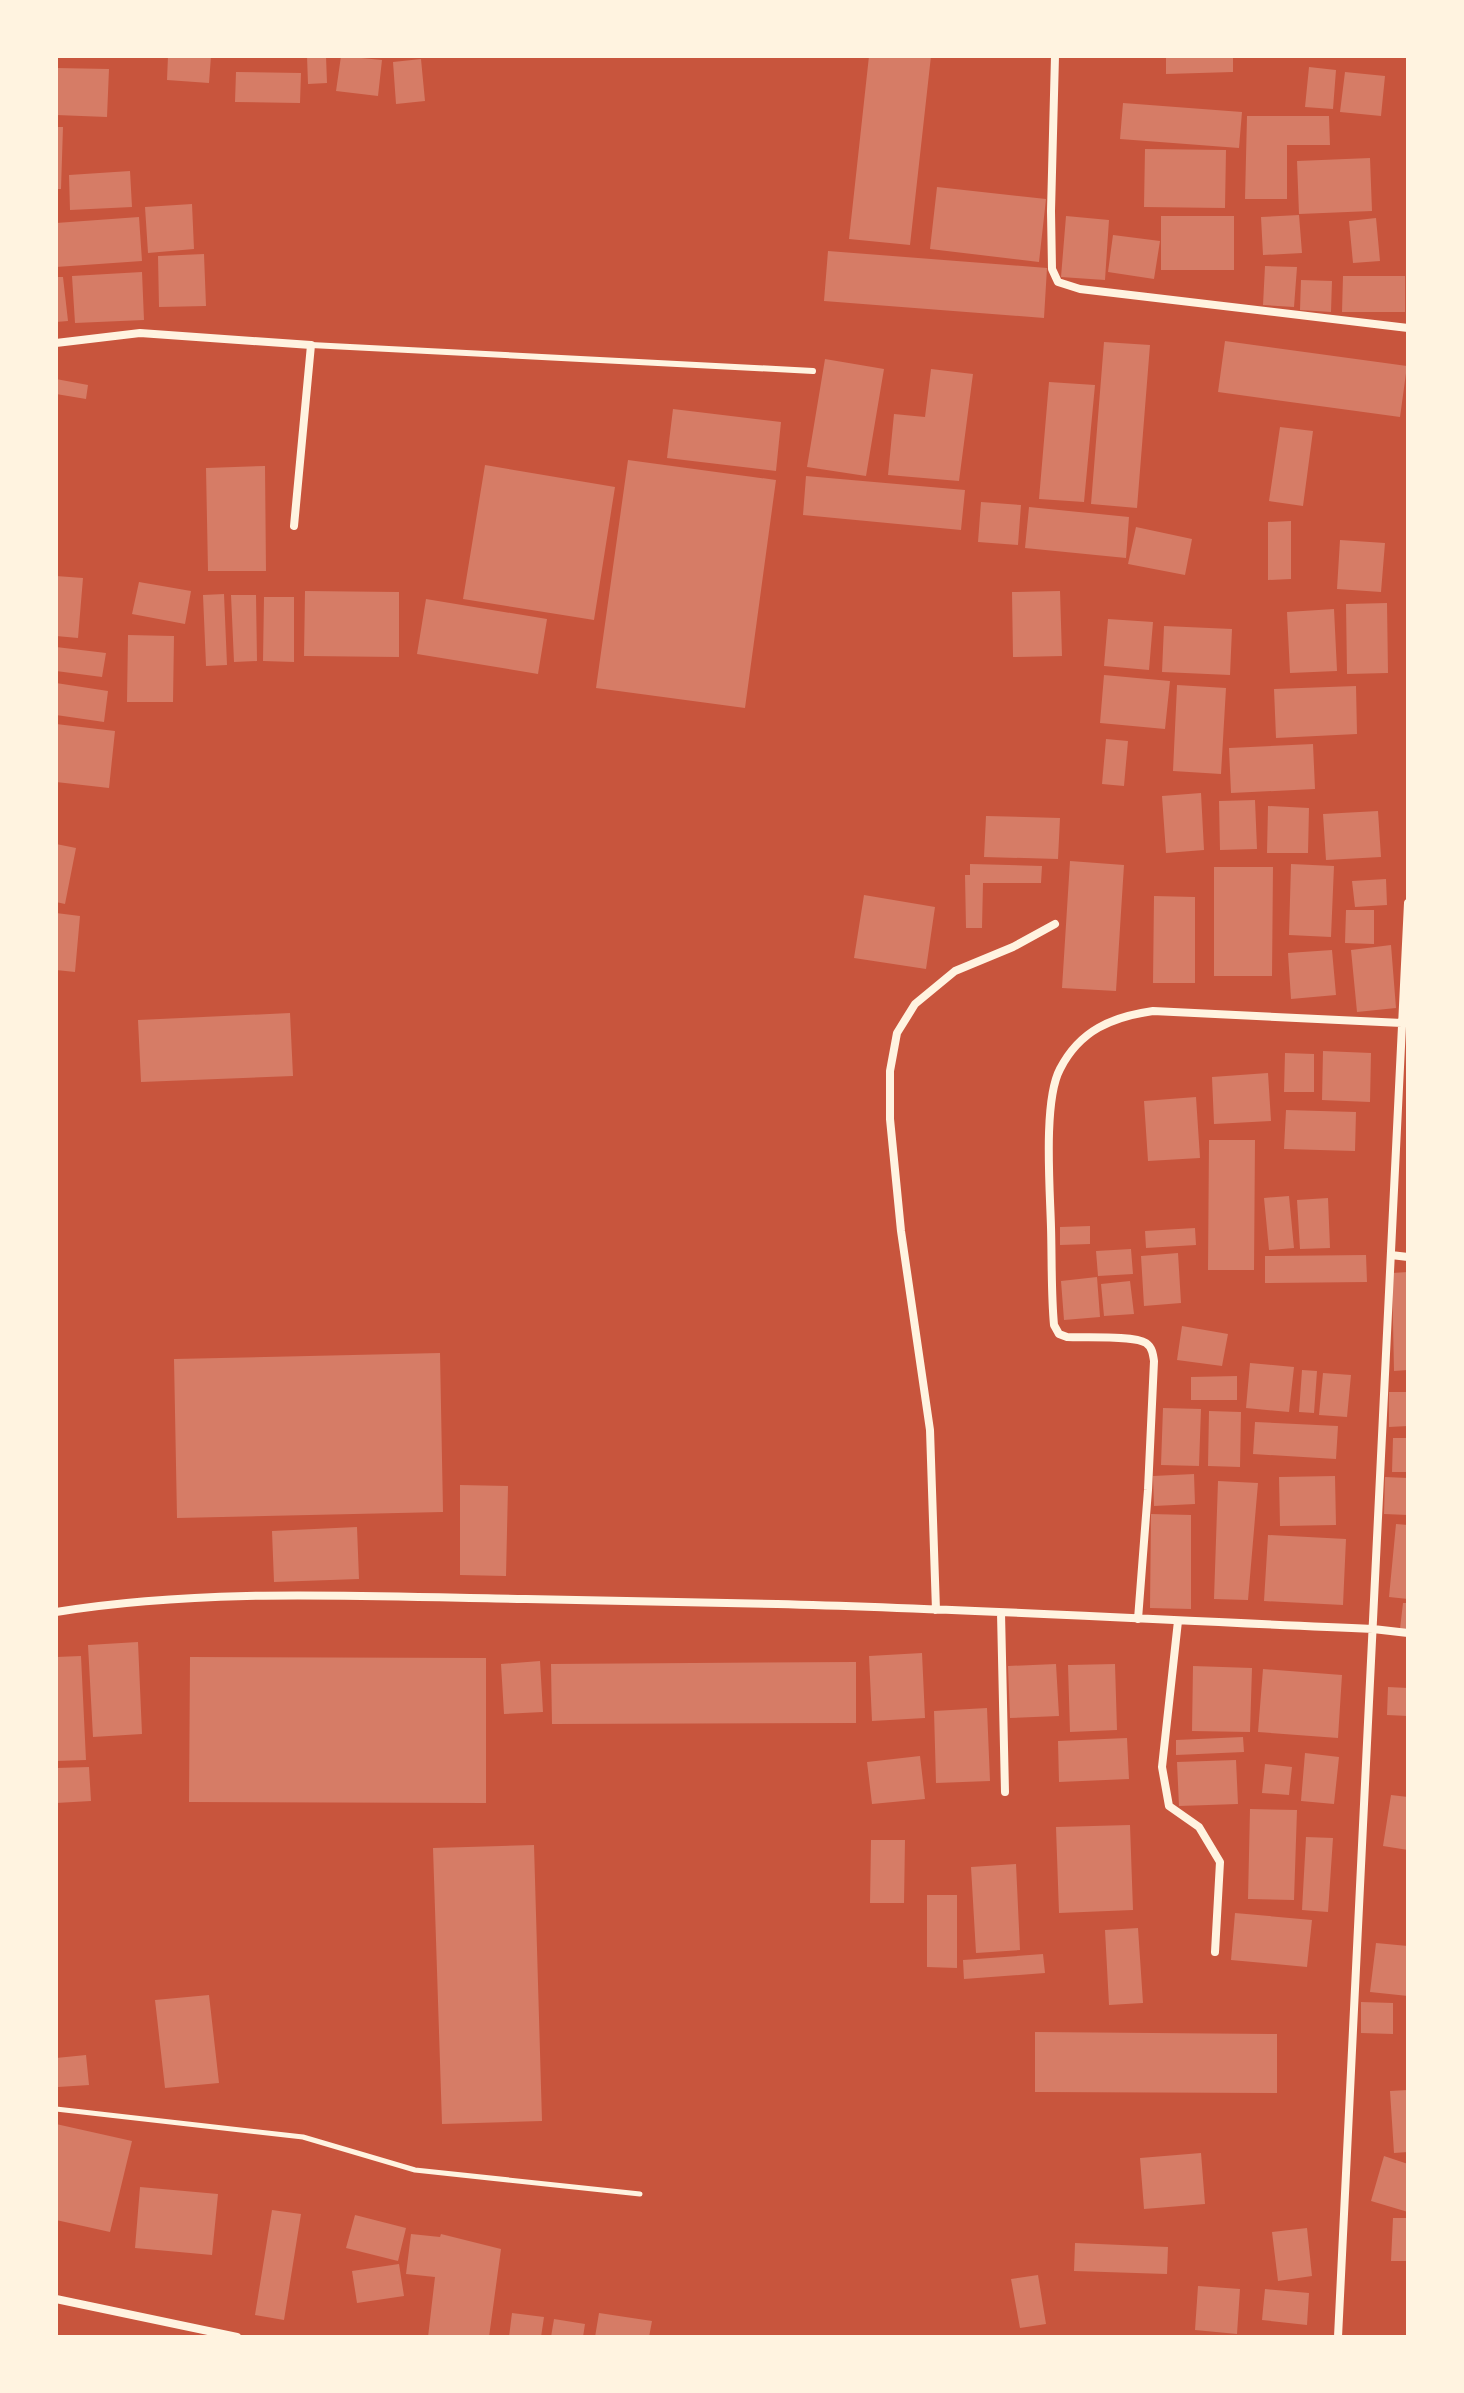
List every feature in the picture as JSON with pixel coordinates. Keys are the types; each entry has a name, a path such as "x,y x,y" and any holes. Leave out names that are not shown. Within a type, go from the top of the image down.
{"street":[{"path":"1055,56 1051,211 1052,269 1058,282 1080,289 1408,328"},
{"path":"56,343 140,333 311,345 294,526"},
{"path":"1338,2337 1408,903"},
{"path":"936,1610 930,1430 901,1231 890,1119 890,1071 897,1033 915,1004 955,971 1013,947 1055,924"},
{"path":"1138,1619 1154,1361 1152,1349 1145,1342 1067,1337 1059,1334 1054,1325 1049,1167 1052,1090 1059,1069 1092,1030 1125,1015 1153,1011 1402,1023"},
{"path":"1391,1255 1408,1257"},
{"path":"56,1612 108,1603 245,1596 779,1604 1408,1633"},
{"path":"1001,1613 1005,1792"},
{"path":"1178,1621 1162,1767 1169,1806 1199,1827 1220,1862 1215,1952"},
{"path":"56,2299 237,2337"}],"lane":[{"path":"311,345 813,371"}],"path":[{"path":"56,2109 303,2137 415,2170 640,2194"}],"building":[{"path":"168,56 211,56 209,83 167,80"},
{"path":"307,56 326,56 327,83 308,84"},
{"path":"341,56 382,60 378,96 336,91"},
{"path":"869,56 931,56 910,245 849,239"},
{"path":"1166,56 1233,56 1233,72 1166,74"},
{"path":"421,59 425,101 396,104 393,62"},
{"path":"1309,67 1336,70 1333,109 1305,107"},
{"path":"56,68 109,69 107,117 56,115"},
{"path":"236,72 301,73 300,103 235,102"},
{"path":"1345,72 1385,76 1381,116 1340,112"},
{"path":"1123,103 1242,112 1239,148 1120,139"},
{"path":"1247,116 1329,116 1330,145 1287,145 1287,199 1245,199"},
{"path":"56,127 63,127 61,189 56,189"},
{"path":"1145,149 1226,150 1225,208 1144,207"},
{"path":"1370,158 1372,211 1299,214 1297,161"},
{"path":"130,171 132,207 70,210 69,175"},
{"path":"937,187 1046,199 1039,262 930,249"},
{"path":"192,204 194,249 148,253 145,207"},
{"path":"1299,215 1302,253 1263,255 1261,217"},
{"path":"1066,216 1109,220 1105,280 1061,277"},
{"path":"1161,216 1234,216 1234,270 1161,270"},
{"path":"139,217 142,261 56,267 56,223"},
{"path":"1376,218 1380,261 1353,263 1349,221"},
{"path":"1113,235 1160,241 1154,279 1108,272"},
{"path":"828,251 1047,268 1044,318 824,301"},
{"path":"204,254 206,306 159,307 158,256"},
{"path":"1265,266 1297,267 1294,307 1263,305"},
{"path":"142,272 144,320 75,323 72,276"},
{"path":"1343,276 1405,276 1405,312 1342,312"},
{"path":"56,277 63,277 68,321 56,322"},
{"path":"1301,280 1332,281 1331,312 1300,310"},
{"path":"1225,341 1407,366 1400,417 1218,392"},
{"path":"1104,342 1150,345 1137,508 1091,504"},
{"path":"825,359 884,369 866,476 807,467"},
{"path":"931,369 973,374 959,481 888,475 894,414 925,417"},
{"path":"56,379 88,385 86,399 56,394"},
{"path":"1049,382 1095,385 1084,502 1039,499"},
{"path":"673,409 781,422 776,471 667,458"},
{"path":"1280,427 1313,431 1303,506 1269,501"},
{"path":"628,460 776,480 745,708 596,688"},
{"path":"485,465 615,487 594,620 463,599"},
{"path":"265,466 266,571 208,571 206,468"},
{"path":"806,476 965,490 961,530 803,515"},
{"path":"981,502 1021,505 1018,545 978,542"},
{"path":"1029,507 1129,517 1126,558 1025,548"},
{"path":"1291,521 1291,579 1268,580 1268,522"},
{"path":"1136,527 1192,539 1185,575 1128,564"},
{"path":"1340,540 1385,543 1381,592 1337,589"},
{"path":"56,576 83,578 78,638 56,636"},
{"path":"139,582 191,591 185,624 132,614"},
{"path":"305,591 399,592 399,657 304,656"},
{"path":"1060,591 1062,656 1013,657 1012,592"},
{"path":"224,594 227,665 206,666 203,595"},
{"path":"231,595 256,595 257,661 234,662"},
{"path":"264,597 294,597 294,662 263,661"},
{"path":"426,599 547,619 538,674 417,654"},
{"path":"1387,603 1388,673 1347,674 1346,604"},
{"path":"1334,609 1337,671 1290,673 1287,612"},
{"path":"1108,619 1153,622 1149,670 1104,666"},
{"path":"1164,626 1232,629 1230,675 1162,672"},
{"path":"128,635 174,636 173,702 127,702"},
{"path":"56,647 106,653 102,677 56,671"},
{"path":"1104,675 1170,681 1165,729 1100,723"},
{"path":"56,683 108,691 104,722 56,715"},
{"path":"1177,685 1226,688 1221,774 1173,771"},
{"path":"1356,686 1357,734 1276,738 1274,689"},
{"path":"56,724 115,731 109,788 56,782"},
{"path":"1106,739 1128,741 1124,786 1102,784"},
{"path":"1313,744 1315,789 1231,793 1229,748"},
{"path":"1201,793 1204,850 1166,853 1162,796"},
{"path":"1255,800 1257,849 1220,850 1219,801"},
{"path":"1268,806 1309,808 1308,853 1267,853"},
{"path":"1378,811 1381,857 1326,860 1323,814"},
{"path":"986,816 1060,818 1058,859 984,857"},
{"path":"56,844 76,848 65,904 56,902"},
{"path":"1070,861 1124,865 1116,991 1062,988"},
{"path":"970,864 1042,866 1041,883 983,883 982,928 966,928 965,875 970,875"},
{"path":"1291,864 1334,866 1331,937 1289,935"},
{"path":"1214,867 1273,867 1272,976 1214,976"},
{"path":"1386,879 1387,905 1355,907 1352,881"},
{"path":"864,895 935,907 926,969 854,958"},
{"path":"1154,896 1195,897 1195,983 1153,983"},
{"path":"1346,910 1374,910 1374,944 1345,943"},
{"path":"56,913 80,916 75,972 56,970"},
{"path":"1391,945 1396,1008 1357,1012 1351,950"},
{"path":"1332,950 1336,995 1291,999 1288,953"},
{"path":"290,1013 293,1076 141,1082 138,1020"},
{"path":"1323,1051 1371,1053 1370,1102 1322,1100"},
{"path":"1285,1053 1314,1054 1314,1092 1284,1092"},
{"path":"1268,1073 1271,1121 1214,1124 1212,1077"},
{"path":"1196,1097 1200,1158 1148,1161 1144,1101"},
{"path":"1286,1110 1356,1112 1355,1151 1284,1149"},
{"path":"1209,1140 1255,1140 1254,1270 1208,1270"},
{"path":"1289,1196 1294,1248 1269,1250 1264,1198"},
{"path":"1328,1198 1330,1248 1300,1249 1297,1200"},
{"path":"1090,1226 1090,1244 1060,1245 1060,1227"},
{"path":"1195,1228 1196,1245 1146,1248 1145,1231"},
{"path":"1131,1249 1133,1274 1098,1276 1096,1251"},
{"path":"1178,1253 1181,1303 1144,1306 1141,1256"},
{"path":"1366,1255 1367,1282 1265,1283 1265,1256"},
{"path":"1408,1272 1408,1370 1394,1371 1392,1273"},
{"path":"1097,1277 1100,1317 1064,1320 1061,1281"},
{"path":"1130,1281 1134,1314 1104,1316 1101,1284"},
{"path":"1182,1326 1228,1334 1222,1366 1177,1360"},
{"path":"440,1353 443,1512 177,1518 174,1359"},
{"path":"1250,1363 1294,1367 1289,1412 1246,1408"},
{"path":"1302,1370 1317,1371 1314,1413 1299,1412"},
{"path":"1323,1373 1351,1375 1347,1417 1319,1415"},
{"path":"1237,1376 1237,1400 1191,1400 1191,1377"},
{"path":"1389,1392 1408,1392 1408,1426 1389,1427"},
{"path":"1163,1408 1201,1409 1199,1466 1161,1465"},
{"path":"1209,1411 1241,1412 1240,1467 1208,1466"},
{"path":"1255,1422 1338,1426 1336,1459 1253,1454"},
{"path":"1393,1438 1408,1438 1408,1472 1392,1472"},
{"path":"1194,1474 1195,1504 1154,1506 1153,1476"},
{"path":"1335,1476 1336,1525 1280,1526 1279,1477"},
{"path":"1385,1477 1408,1478 1408,1515 1384,1514"},
{"path":"1218,1481 1258,1483 1248,1600 1214,1599"},
{"path":"460,1485 508,1486 506,1576 460,1575"},
{"path":"1151,1514 1191,1515 1191,1609 1150,1608"},
{"path":"1396,1524 1408,1525 1408,1599 1389,1597"},
{"path":"357,1527 359,1579 274,1582 272,1531"},
{"path":"1268,1535 1346,1539 1343,1605 1264,1601"},
{"path":"1403,1603 1408,1603 1408,1630 1400,1629"},
{"path":"138,1642 142,1734 93,1737 88,1645"},
{"path":"922,1653 925,1718 872,1721 869,1656"},
{"path":"81,1656 86,1760 56,1761 56,1657"},
{"path":"190,1657 486,1658 486,1803 189,1802"},
{"path":"540,1661 543,1712 504,1714 501,1664"},
{"path":"856,1662 856,1723 552,1724 551,1664"},
{"path":"1056,1664 1059,1716 1010,1718 1008,1666"},
{"path":"1115,1664 1117,1730 1070,1732 1068,1665"},
{"path":"1193,1666 1252,1668 1250,1732 1192,1731"},
{"path":"1263,1669 1342,1675 1338,1738 1258,1732"},
{"path":"1388,1687 1408,1688 1408,1716 1387,1715"},
{"path":"987,1708 990,1781 936,1783 934,1711"},
{"path":"1243,1737 1244,1752 1176,1755 1176,1740"},
{"path":"1127,1738 1129,1779 1059,1782 1058,1741"},
{"path":"1305,1753 1339,1757 1334,1804 1301,1801"},
{"path":"920,1756 925,1799 872,1804 867,1762"},
{"path":"1236,1760 1238,1804 1179,1806 1177,1762"},
{"path":"1265,1764 1292,1767 1289,1795 1262,1793"},
{"path":"89,1767 91,1801 56,1803 56,1768"},
{"path":"1391,1795 1408,1797 1408,1850 1383,1846"},
{"path":"1250,1809 1297,1810 1294,1900 1248,1899"},
{"path":"1130,1825 1133,1910 1059,1913 1056,1827"},
{"path":"1306,1837 1333,1838 1328,1912 1302,1910"},
{"path":"871,1840 905,1840 904,1903 870,1903"},
{"path":"534,1845 542,2121 442,2124 433,1848"},
{"path":"1016,1864 1020,1950 976,1953 971,1867"},
{"path":"927,1895 957,1895 957,1968 927,1967"},
{"path":"1235,1913 1312,1920 1307,1967 1231,1960"},
{"path":"1138,1928 1143,2003 1109,2005 1105,1930"},
{"path":"1376,1943 1408,1946 1408,1996 1370,1992"},
{"path":"1043,1954 1045,1973 964,1979 963,1960"},
{"path":"209,1995 219,2083 165,2088 155,2000"},
{"path":"1361,2002 1393,2003 1393,2034 1361,2033"},
{"path":"1035,2032 1277,2034 1277,2093 1035,2092"},
{"path":"86,2055 89,2085 58,2087 56,2058"},
{"path":"1408,2090 1408,2152 1394,2153 1390,2091"},
{"path":"56,2124 132,2141 110,2232 56,2220"},
{"path":"1201,2153 1205,2204 1144,2209 1140,2158"},
{"path":"1384,2156 1408,2164 1408,2212 1371,2201"},
{"path":"140,2187 218,2194 212,2255 135,2248"},
{"path":"272,2210 301,2214 284,2320 255,2315"},
{"path":"355,2215 406,2228 398,2261 346,2248"},
{"path":"1393,2218 1408,2218 1408,2261 1391,2261"},
{"path":"1307,2228 1312,2276 1278,2281 1272,2232"},
{"path":"411,2234 440,2237 441,2234 501,2249 489,2337 428,2337 435,2277 406,2274"},
{"path":"1075,2243 1168,2247 1167,2274 1074,2271"},
{"path":"399,2264 404,2296 357,2303 352,2271"},
{"path":"1038,2275 1046,2324 1020,2328 1011,2279"},
{"path":"1198,2286 1240,2289 1237,2334 1195,2330"},
{"path":"1265,2289 1309,2293 1307,2325 1262,2320"},
{"path":"512,2313 544,2317 541,2337 509,2337"},
{"path":"599,2313 652,2321 649,2337 595,2337"},
{"path":"554,2319 585,2324 583,2337 551,2337"}]}
